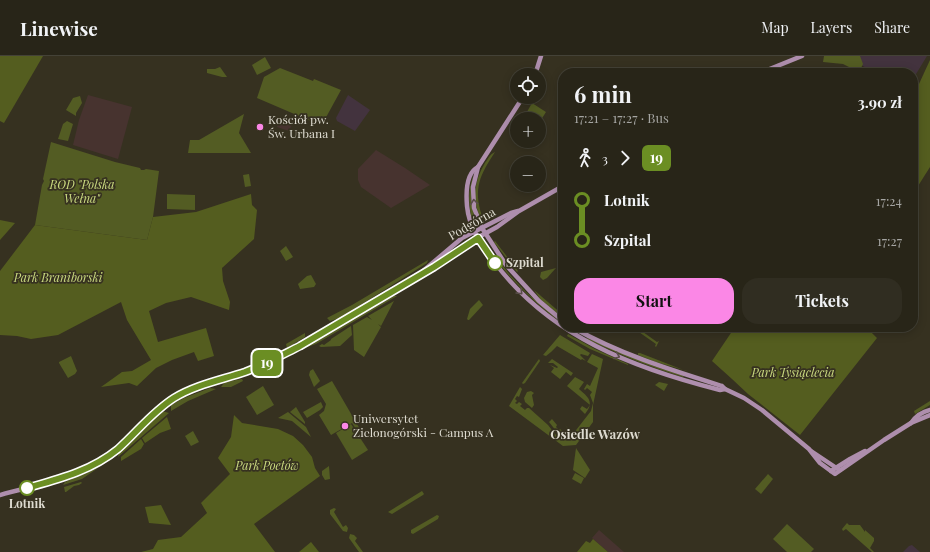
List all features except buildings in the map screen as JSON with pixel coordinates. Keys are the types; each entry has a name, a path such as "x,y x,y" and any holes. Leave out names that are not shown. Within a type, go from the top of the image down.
{"street":[{"path":"537,68 541,56"},
{"path":"772,68 802,56"},
{"path":"518,104 478,167 474,169 471,175 467,197 469,218 474,232 510,282 526,298 558,323"},
{"path":"478,167 473,187 473,196 476,214 482,228 506,264 538,301 558,316"},
{"name":"Podgórna","path":"0,495 56,480 99,463 112,453 150,416 174,398 196,388 247,371 278,358 434,267 519,211 558,189"},
{"name":"Podgórna","path":"419,275 462,238 511,212 519,211"},
{"path":"495,263 506,264"},
{"path":"572,332 604,350 650,369 692,383 720,390 725,389"},
{"path":"581,332 626,352 722,386 725,389 740,395 838,470"},
{"path":"911,423 915,417 930,406"},
{"path":"923,412 930,410"},
{"path":"810,450 820,463 833,473 850,459 868,450 911,423 929,416"}],"shaded area":[{"path":"844,56 927,56 918,71 918,68 867,68"},
{"path":"88,95 132,107 118,159 73,145 79,120"},
{"path":"348,95 370,110 355,131 337,121 336,118"},
{"path":"281,117 293,122 289,131 277,127"},
{"path":"376,150 430,185 391,208 361,187 358,180 358,169"},
{"path":"599,530 624,552 608,552 592,538"},
{"path":"912,545 920,552 903,552 909,546"}],"green space":[{"path":"0,56 43,56 4,123 0,121"},
{"path":"824,56 860,56 863,64 861,68 851,68 843,64 823,62"},
{"path":"265,57 271,68 257,75 252,65"},
{"path":"930,60 930,167 918,186 918,86"},
{"path":"220,67 227,77 207,73 207,69 215,69"},
{"path":"280,68 341,90 324,121 313,122 257,98 264,77"},
{"path":"80,96 82,103 76,113 76,116 66,110 73,98"},
{"path":"531,104 534,104 546,112 527,112"},
{"path":"244,114 239,133 251,153 188,153 190,140 199,140"},
{"path":"67,121 73,124 68,141 58,139 63,124"},
{"name":"ROD \"Polska Wełna\"","path":"51,142 115,162 140,168 141,170 146,169 159,171 153,217 147,240 35,225"},
{"path":"495,152 485,168 478,190 479,206 482,216 480,217 477,210 475,197 476,183 485,163 490,155"},
{"path":"249,174 251,186 245,187 243,175"},
{"path":"473,176 471,201 475,220 473,222 469,199"},
{"path":"167,194 195,195 195,210 167,209"},
{"name":"Park Braniborski","path":"251,194 252,205 257,210 254,239 222,268 223,281 230,302 229,310 191,297 166,303 149,311 158,342 206,328 214,356 198,361 194,352 156,368 137,386 129,383 101,387 122,372 132,371 151,360 127,320 121,302 58,335 31,339 0,335 0,271 35,225 147,240 153,217 196,212"},
{"path":"0,220 15,223 0,240"},
{"path":"495,241 518,271 517,272 494,242"},
{"path":"286,246 293,257 286,261 280,251"},
{"path":"488,246 510,275 526,292 558,320 541,307 512,279 486,247"},
{"path":"428,260 427,263 340,318 330,321 327,318 352,305"},
{"path":"556,268 547,278 543,280 540,277 541,272"},
{"path":"311,275 316,284 314,287 300,289 298,284 307,276"},
{"path":"534,290 558,311 558,314 541,300"},
{"path":"394,296 397,296 316,344 304,348"},
{"path":"479,300 483,305 468,320 470,309"},
{"path":"394,301 381,326 378,324 381,327 364,357 354,350 353,325 367,317 372,320 368,316"},
{"path":"351,326 352,335 340,346 319,346 322,344 324,345"},
{"path":"639,332 643,332 657,342 659,341 656,347 656,344"},
{"name":"Park Tysiąclecia","path":"732,332 871,332 877,338 800,435 748,394 712,361"},
{"path":"305,333 305,337 287,348 286,344"},
{"path":"568,334 628,365 590,349 567,336"},
{"path":"560,335 590,353 588,356 580,355 586,361 581,360 557,346 546,356 543,355"},
{"path":"587,338 654,366 684,376 683,377 634,360 599,345"},
{"path":"638,353 683,370 638,355"},
{"path":"592,354 603,359 593,405 593,422 576,445 563,446 509,406 520,387 522,389 519,397 517,396 515,399 517,401 515,403 517,404 519,402 522,404 520,406 525,410 529,408 559,437 565,438 573,434 591,411 593,403 590,395 592,392 587,388 585,390 584,389 587,384 590,386 598,368 587,362"},
{"path":"71,356 77,371 68,378 59,362"},
{"path":"539,359 540,361 523,384 522,383"},
{"path":"552,359 573,373 571,376 566,372 560,379 551,372 554,368 550,365 557,368 558,367 553,363 548,363"},
{"path":"313,369 320,381 314,387 309,375 310,371"},
{"path":"575,377 584,382 579,389 587,397 590,405 567,386"},
{"path":"242,379 243,381 231,387 221,387 225,382"},
{"path":"332,381 361,431 358,432 352,423 331,435 319,415 324,411 326,404 317,389"},
{"path":"659,382 668,384 664,391 655,385"},
{"path":"263,386 274,405 257,415 246,397"},
{"path":"210,388 216,389 188,401 171,411 171,405 184,398"},
{"path":"531,391 534,393 532,395 534,405 532,408 525,402 524,398 527,392"},
{"path":"930,401 930,405 915,414 914,411"},
{"path":"321,402 323,407 307,418 303,412"},
{"path":"582,406 587,409 590,406 585,414 580,409"},
{"path":"296,407 305,422 305,424 290,412"},
{"path":"162,411 169,413 118,457 119,453"},
{"path":"288,412 306,427 311,437 292,421 278,418"},
{"name":"Park Poetów","path":"234,415 242,423 278,429 293,436 303,445 312,457 315,468 320,476 254,524 275,552 141,552 153,549 158,540 181,537 207,513 201,503 230,474 218,458 231,437"},
{"path":"167,417 171,429 160,433 145,443 142,438"},
{"path":"552,419 559,430 560,429 564,433 568,429 565,425 571,432 565,435 557,432 549,422"},
{"path":"351,424 368,450 352,460 336,433"},
{"path":"193,431 199,442 191,446 185,436"},
{"path":"141,439 144,444 141,449 121,461 121,457"},
{"path":"576,448 590,470 585,478 573,470"},
{"path":"329,466 330,479 325,480 322,475 322,471"},
{"path":"98,468 82,479 63,485 65,482"},
{"path":"575,473 584,478 581,484 572,479"},
{"path":"768,474 773,479 761,494 755,489"},
{"path":"82,483 79,485 74,486 65,492 64,487"},
{"path":"422,491 424,494 423,495 392,514 388,512"},
{"path":"161,505 171,525 149,523 145,507"},
{"path":"334,508 336,509 334,512 343,527 346,525 348,528 347,532 343,531 330,514 330,510"},
{"path":"437,515 439,516 438,519 413,534 411,533 411,530"},
{"path":"847,523 849,525 860,525 865,532 865,530 874,538 870,548 874,552 872,552 846,529 843,531 842,529"},
{"path":"787,524 814,549 811,552 787,552 773,539"},
{"path":"350,534 357,538 355,541 363,552 359,552 349,538"},
{"path":"593,539 608,552 577,552 586,541 590,543"},
{"path":"311,542 319,552 299,552"}],"bus line":[{"name":"19","path":"27,488 69,476 99,463 118,448 150,416 174,398 196,388 247,371 278,358 434,267 466,244 478,238 495,263"}],"place":[{"name":"Kościół pw. Św. Urbana I","path":"260,127"},
{"name":"Szpital","path":"495,263"},
{"name":"Uniwersytet Zielonogórski - Campus A","path":"345,426"},
{"name":"Lotnik","path":"27,488"}],"district":[{"name":"Osiedle Wazów","path":"595,434"}]}
